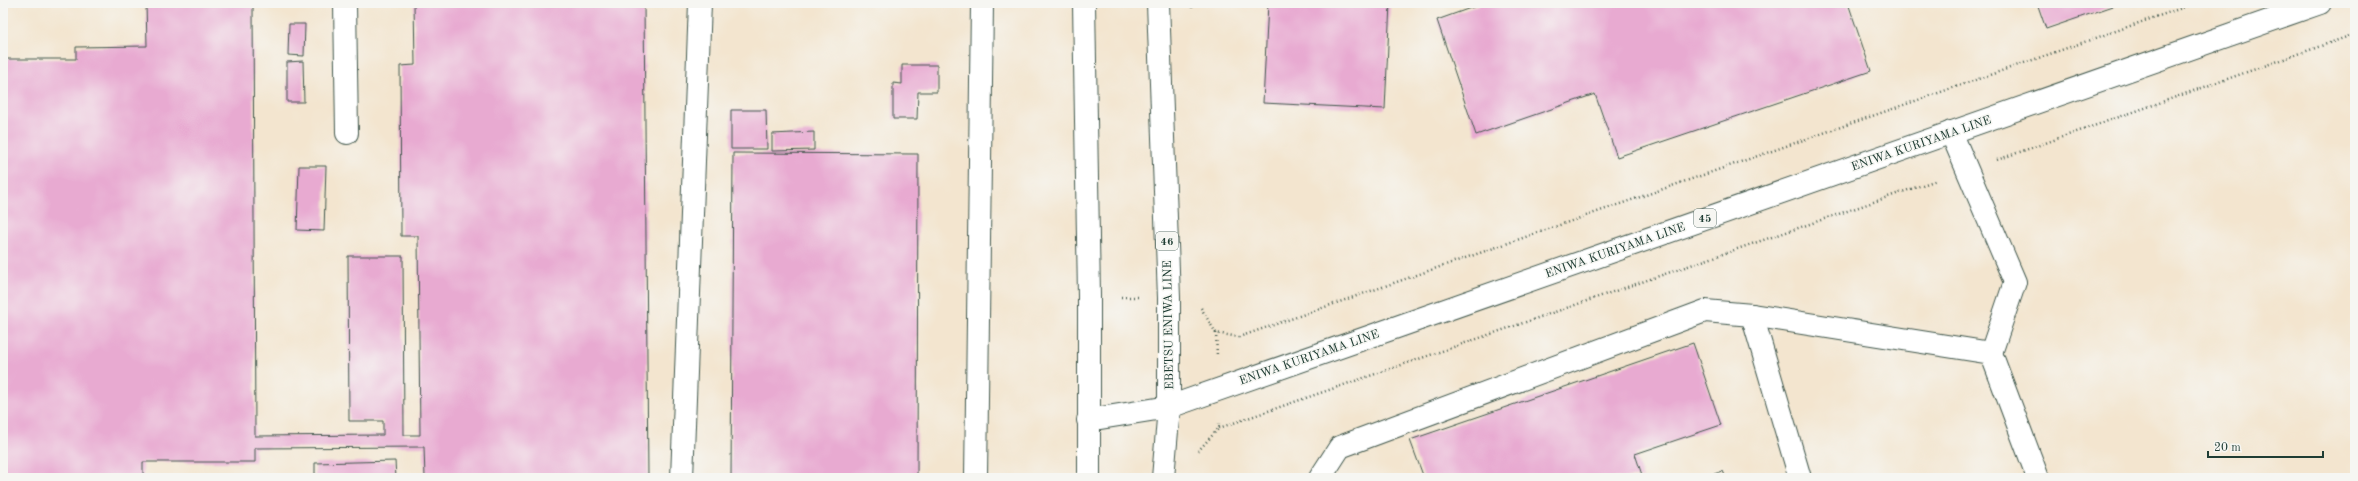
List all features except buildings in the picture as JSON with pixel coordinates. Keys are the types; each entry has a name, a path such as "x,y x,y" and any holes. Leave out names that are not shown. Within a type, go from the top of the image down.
{"main road":[{"path":"345,3 347,133"},
{"path":"682,478 700,3"},
{"path":"976,478 982,3"},
{"path":"1084,3 1089,296 1088,420 1090,478"},
{"name":"EBETSU ENIWA LINE","path":"1158,3 1169,298 1170,407 1163,478"},
{"name":"ENIWA KURIYAMA LINE","path":"1088,420 1170,407 2320,3"},
{"path":"1951,132 2014,282 1991,353 2038,478"},
{"path":"1320,478 1340,447 1705,311 1752,315 1991,353"},
{"path":"1752,315 1800,478"}],"path":[{"path":"1089,296 1169,298 1194,295 1216,332 1239,337 2196,3"},
{"path":"1219,428 1967,170 2355,34"}]}
